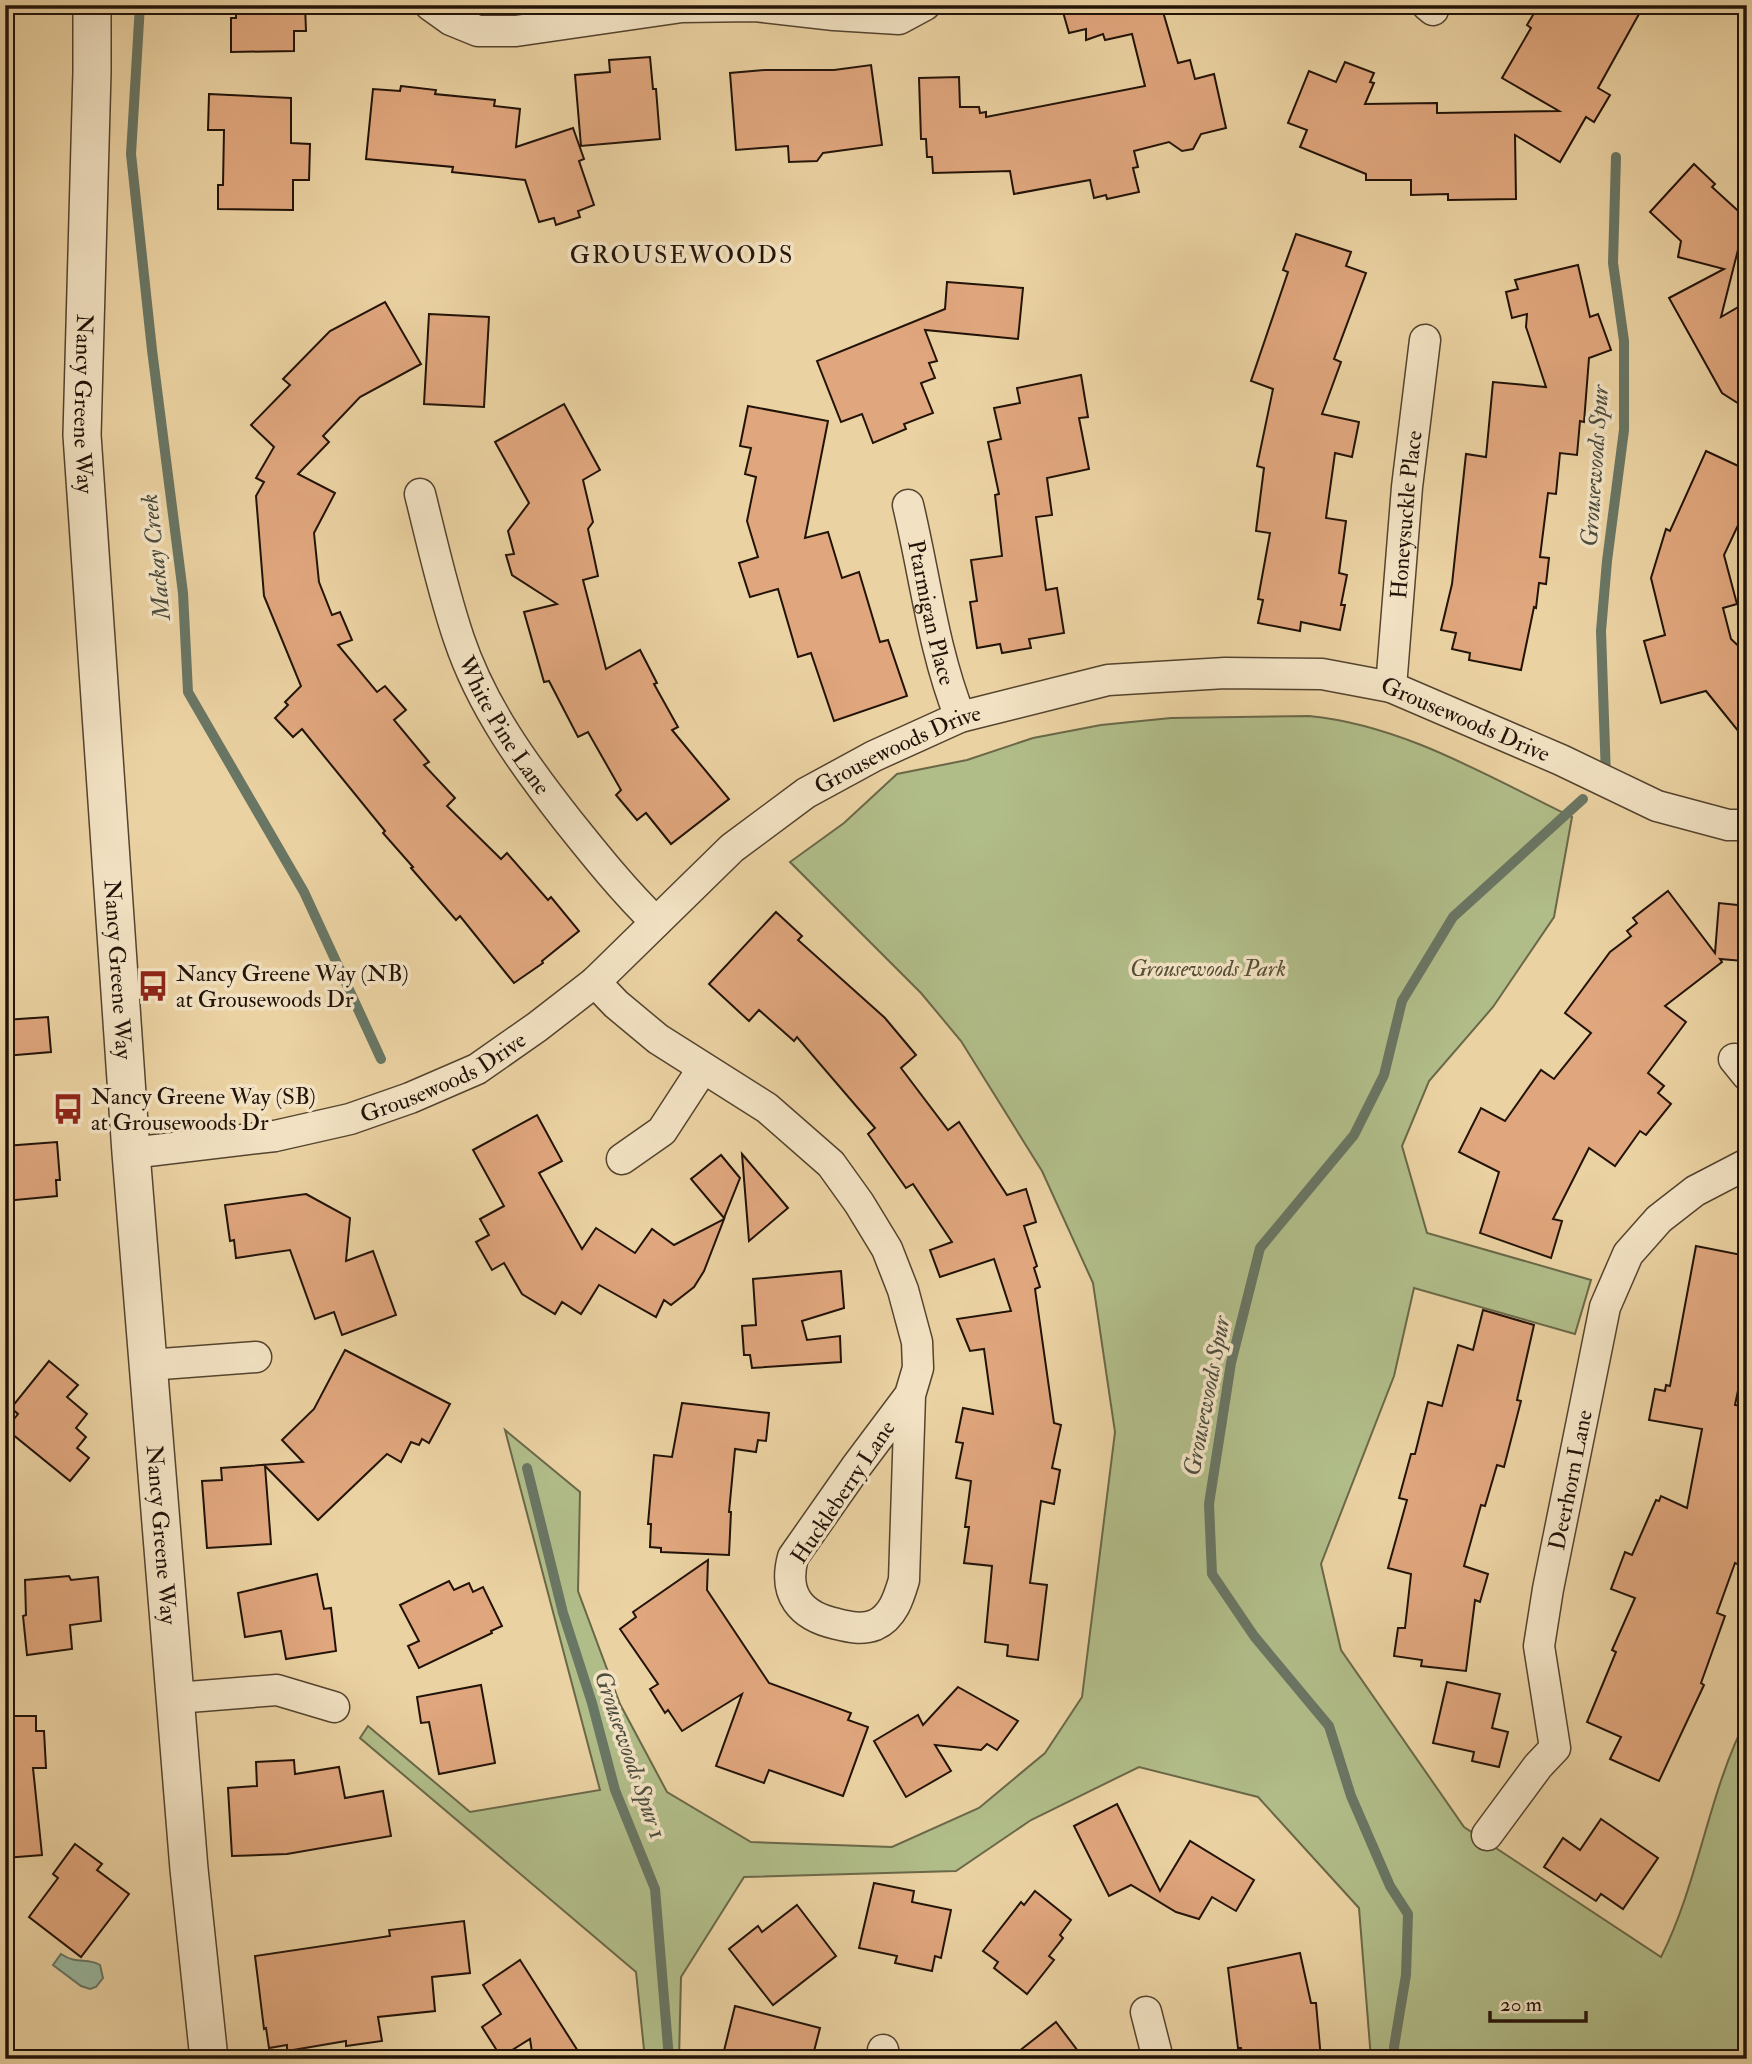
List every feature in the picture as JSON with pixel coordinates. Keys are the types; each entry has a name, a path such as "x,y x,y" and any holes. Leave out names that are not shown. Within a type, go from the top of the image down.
{"street":[{"name":"Nancy Greene Way","path":"92,5 82,435 131,1153 189,1869 209,2059"},
{"path":"430,5 451,20 478,31 565,25 682,7 755,6 899,19 925,5"},
{"name":"Honeysuckle Place","path":"1391,687 1408,487 1425,340"},
{"name":"White Pine Lane","path":"420,494 459,639 505,736 597,858 656,922"},
{"name":"Ptarmigan Place","path":"908,505 949,689 960,717"},
{"name":"Grousewoods Drive","path":"131,1153 275,1136 350,1119 410,1098 477,1069 595,982 732,848 806,793 874,756 960,717 1108,680 1225,673 1322,674 1391,687 1562,760 1657,806 1728,825 1747,825"},
{"name":"Huckleberry Lane","path":"595,982 616,1004 659,1039 768,1108 831,1164 887,1249 903,1290 917,1342 918,1368 910,1395 904,1580 896,1605 876,1625 854,1628 827,1622 806,1613 793,1594 788,1574 793,1556 910,1395"},
{"path":"622,1159 662,1130 703,1068"},
{"name":"Deerhorn Lane","path":"1487,1835 1538,1766 1555,1748 1539,1646 1605,1307 1628,1254 1659,1219 1695,1191 1747,1164"},
{"path":"148,1365 256,1357"},
{"path":"176,1698 277,1690 334,1707"},
{"path":"1146,2012 1158,2059"}],"green space":[{"name":"Grousewoods Park","path":"1309,716 1344,721 1411,741 1476,769 1572,817 1554,917 1493,1007 1429,1081 1402,1146 1427,1233 1591,1280 1575,1334 1414,1288 1394,1376 1321,1564 1341,1650 1464,1827 1661,1957 1685,1899 1722,1776 1747,1718 1747,2059 1371,2059 1359,1908 1258,1797 1139,1767 1031,1820 956,1871 744,1877 681,1977 679,2059 645,2059 636,1972 360,1738 368,1726 470,1812 600,1790 505,1430 580,1492 578,1591 620,1704 667,1792 751,1842 892,1847 979,1808 1045,1753 1082,1697 1115,1432 1093,1283 1042,1171 961,1041 921,993 790,862 844,823 897,774 967,760 1033,738 1101,725 1171,718"}],"shaded area":[{"path":"61,1954 100,1965 103,1978 96,1987 90,1989 81,1986 53,1965"}],"building":[{"path":"236,5 305,5 306,31 294,31 294,51 231,52 231,18 236,18"},
{"path":"1061,5 1161,5 1178,63 1190,60 1195,79 1214,74 1226,128 1201,134 1193,149 1182,151 1169,142 1134,151 1138,167 1133,168 1139,192 1107,199 1106,195 1094,198 1090,180 1014,194 1010,171 933,173 932,157 927,157 926,139 921,139 919,78 959,77 960,107 979,107 980,113 986,112 986,117 1145,86 1132,34 1105,40 1103,34 1086,40 1086,29 1069,33"},
{"path":"1539,5 1644,5 1598,88 1610,95 1594,122 1586,117 1560,162 1515,135 1516,199 1448,200 1448,194 1411,195 1411,180 1366,180 1366,174 1300,147 1307,130 1288,123 1309,71 1336,82 1345,62 1374,73 1370,82 1374,83 1365,104 1437,103 1437,113 1559,111 1502,78 1531,28 1527,25"},
{"path":"650,57 660,139 581,146 575,75 610,72 609,60"},
{"path":"871,65 882,145 823,153 817,161 789,162 788,146 736,150 730,73 834,70"},
{"path":"401,86 436,90 435,94 495,100 494,106 520,109 516,147 573,128 584,159 579,161 594,205 578,211 580,217 556,225 554,218 539,222 525,180 452,172 453,167 366,159 373,89 400,91"},
{"path":"209,94 291,98 291,143 310,144 309,180 293,180 293,210 218,209 218,185 223,185 224,130 208,130"},
{"path":"1694,164 1715,184 1712,187 1747,219 1747,232 1741,238 1721,317 1747,302 1747,409 1722,393 1669,298 1724,269 1678,257 1681,241 1650,212"},
{"path":"1296,234 1351,252 1346,266 1366,273 1334,359 1341,362 1322,414 1359,422 1352,457 1335,453 1326,518 1346,521 1339,573 1347,575 1341,605 1345,605 1340,630 1301,622 1300,631 1258,623 1263,600 1258,599 1270,533 1256,531 1264,468 1257,466 1273,389 1251,381 1288,272 1283,270"},
{"path":"1578,265 1590,317 1598,314 1611,350 1589,358 1584,422 1580,421 1577,455 1560,453 1556,494 1548,493 1540,557 1549,558 1546,584 1539,583 1536,608 1534,607 1521,670 1469,660 1470,653 1452,649 1456,633 1441,630 1452,584 1466,454 1486,457 1493,382 1546,387 1526,327 1527,314 1512,318 1506,292 1518,289 1515,280"},
{"path":"947,282 1023,288 1018,339 925,330 937,361 929,363 935,378 921,383 933,413 904,424 906,429 873,443 862,414 841,422 817,361 945,309"},
{"path":"385,302 421,364 360,397 323,436 329,442 298,474 335,493 314,533 319,582 332,615 340,612 352,640 338,645 377,692 385,686 406,710 394,720 429,762 424,765 455,798 447,806 501,859 507,853 548,900 551,897 579,931 542,961 543,963 514,983 460,916 456,920 411,868 413,867 383,833 385,831 302,729 293,737 275,718 288,705 285,702 301,686 264,596 256,496 264,482 256,478 274,447 251,425 290,385 283,379 330,331"},
{"path":"429,314 489,317 484,407 424,404"},
{"path":"1081,375 1088,417 1079,418 1089,469 1047,478 1052,515 1036,517 1046,590 1057,588 1064,633 1029,639 1031,648 1002,653 1000,644 977,648 970,602 977,601 971,560 1002,556 995,495 999,494 988,442 1001,439 994,408 1020,403 1017,388"},
{"path":"564,404 600,470 583,480 593,522 588,529 598,576 583,580 606,669 640,650 657,683 654,684 678,727 672,730 729,799 671,844 646,813 637,820 616,795 621,790 588,732 578,737 549,681 544,682 524,612 557,604 512,575 506,555 514,554 508,531 529,503 495,442"},
{"path":"748,406 828,421 805,538 828,532 842,578 859,572 880,642 888,640 907,696 834,721 811,653 798,657 778,589 750,597 739,563 758,557 747,521 756,477 745,474 751,448 740,446"},
{"path":"1706,451 1747,470 1747,524 1740,521 1724,555 1737,604 1723,608 1731,639 1747,654 1747,742 1706,691 1661,703 1644,641 1665,635 1651,578 1666,529 1670,531"},
{"path":"1668,891 1715,953 1719,903 1747,906 1747,954 1744,954 1743,961 1720,959 1722,962 1665,1006 1686,1022 1648,1073 1664,1086 1658,1093 1671,1104 1646,1135 1640,1131 1615,1166 1589,1148 1553,1219 1562,1221 1551,1258 1480,1233 1499,1172 1459,1152 1481,1108 1505,1121 1541,1070 1554,1079 1591,1033 1565,1013 1610,952 1631,936 1627,931 1637,923 1633,918"},
{"path":"776,912 802,936 798,940 885,1018 916,1055 901,1068 948,1130 959,1122 1007,1195 1026,1189 1036,1222 1024,1226 1037,1266 1034,1268 1040,1287 1035,1289 1054,1423 1061,1425 1052,1468 1060,1470 1054,1504 1041,1501 1030,1583 1047,1585 1038,1660 1007,1656 1008,1645 985,1642 992,1566 964,1563 971,1481 956,1478 963,1443 956,1442 963,1408 993,1414 984,1349 970,1351 957,1319 1011,1311 994,1259 940,1277 930,1250 952,1242 913,1184 906,1188 868,1134 875,1128 797,1037 794,1041 759,1010 749,1021 709,984"},
{"path":"48,1017 51,1052 5,1056 5,1020"},
{"path":"537,1115 562,1161 539,1173 582,1249 596,1228 635,1253 652,1229 674,1245 724,1219 704,1271 694,1287 671,1305 664,1300 656,1317 599,1285 581,1314 562,1302 555,1314 522,1294 504,1263 492,1270 476,1242 489,1235 480,1219 504,1206 473,1150"},
{"path":"57,1142 60,1180 56,1180 57,1196 5,1201 5,1146"},
{"path":"742,1154 788,1208 749,1241"},
{"path":"721,1155 740,1178 724,1218 691,1179"},
{"path":"306,1194 350,1218 346,1261 373,1251 396,1315 342,1335 334,1312 315,1319 290,1250 236,1258 234,1240 230,1241 225,1205"},
{"path":"1696,1246 1747,1256 1747,1347 1735,1405 1747,1407 1747,1568 1735,1563 1717,1613 1725,1616 1701,1683 1704,1685 1659,1781 1610,1759 1621,1737 1587,1722 1616,1652 1612,1650 1635,1598 1611,1589 1625,1552 1632,1555 1656,1500 1659,1501 1661,1496 1687,1508 1702,1429 1649,1420 1655,1389 1665,1391 1666,1385 1670,1386"},
{"path":"841,1271 844,1308 802,1321 807,1340 840,1336 841,1362 752,1368 750,1355 744,1355 742,1326 756,1325 753,1279"},
{"path":"1483,1310 1534,1325 1517,1400 1521,1401 1504,1467 1497,1465 1485,1506 1481,1505 1464,1566 1488,1574 1480,1602 1475,1600 1466,1671 1421,1666 1422,1660 1394,1656 1398,1628 1405,1628 1411,1574 1388,1568 1407,1500 1399,1498 1411,1454 1415,1454 1428,1402 1442,1406 1458,1345 1473,1350"},
{"path":"345,1350 450,1404 429,1443 422,1439 419,1445 411,1442 401,1462 387,1454 318,1520 265,1466 271,1544 207,1548 202,1481 222,1480 221,1468 303,1462 282,1440 314,1409"},
{"path":"49,1361 78,1385 67,1397 87,1414 76,1428 86,1437 77,1448 89,1458 70,1481 6,1429 18,1414 11,1408"},
{"path":"682,1403 769,1413 766,1441 758,1440 756,1452 735,1449 729,1512 729,1555 661,1552 661,1548 650,1547 651,1524 648,1524 654,1455 672,1457"},
{"path":"708,1560 707,1590 769,1683 851,1713 848,1720 868,1727 843,1796 769,1770 764,1783 716,1766 742,1694 682,1731 668,1710 665,1713 650,1689 658,1684 620,1629 636,1617 633,1612"},
{"path":"317,1574 324,1609 331,1608 336,1651 286,1659 281,1631 245,1637 238,1593"},
{"path":"69,1576 71,1580 98,1577 101,1621 70,1625 72,1649 27,1655 23,1616 26,1615 25,1580"},
{"path":"449,1581 454,1590 469,1583 473,1592 483,1587 502,1626 419,1668 408,1646 419,1641 400,1605"},
{"path":"1447,1682 1500,1694 1492,1728 1508,1732 1499,1767 1472,1761 1474,1752 1433,1743"},
{"path":"481,1685 495,1763 439,1774 429,1722 421,1723 417,1697"},
{"path":"958,1687 1018,1721 997,1750 987,1744 981,1750 935,1745 951,1771 906,1797 874,1741 918,1715 923,1725"},
{"path":"5,1716 36,1716 36,1731 44,1731 46,1768 33,1768 42,1855 5,1858"},
{"path":"294,1760 295,1774 339,1767 345,1798 383,1791 391,1836 287,1854 232,1856 228,1788 257,1786 256,1762"},
{"path":"1117,1804 1160,1891 1190,1841 1254,1880 1236,1911 1212,1897 1199,1919 1176,1912 1131,1885 1109,1896 1074,1826"},
{"path":"1601,1819 1658,1858 1623,1909 1601,1894 1596,1901 1544,1867 1563,1838 1580,1850"},
{"path":"75,1844 102,1864 97,1870 129,1894 81,1957 29,1917 58,1878 53,1874"},
{"path":"874,1883 914,1891 912,1902 951,1910 941,1958 935,1956 932,1971 895,1963 897,1956 859,1948"},
{"path":"1035,1891 1071,1920 1060,1935 1063,1938 1049,1956 1054,1960 1027,1994 994,1968 998,1962 983,1951 1021,1902 1024,1905"},
{"path":"797,1905 836,1956 773,2005 729,1949 758,1926 762,1932"},
{"path":"464,1921 470,1973 432,1977 435,2011 378,2017 382,2041 346,2046 346,2041 287,2051 287,2045 269,2048 255,1956 390,1936 389,1930"},
{"path":"1300,1953 1311,2003 1316,2003 1321,2059 1243,2059 1241,2048 1238,2048 1228,1968"},
{"path":"520,1960 583,2059 533,2059 530,2039 501,2057 482,2027 501,2014 483,1985"},
{"path":"735,2006 820,2028 812,2059 722,2059"},
{"path":"1056,2022 1084,2059 1009,2059"}],"waterway":[{"name":"Mackay Creek","path":"140,5 131,154 152,350 183,593 188,692 304,892 381,1059"},
{"name":"Grousewoods Spur","path":"1606,777 1601,631 1624,430 1624,341 1613,263 1616,157"},
{"name":"Grousewoods Spur","path":"1394,2059 1406,1975 1408,1914 1390,1886 1351,1796 1329,1726 1254,1636 1212,1574 1209,1504 1231,1363 1260,1248 1354,1135 1384,1075 1402,1001 1453,917 1583,799"},
{"name":"Grousewoods Spur 1","path":"527,1468 563,1613 592,1703 615,1790 655,1889 669,2059"}],"place":[{"name":"Nancy Greene Way (NB) at Grousewoods Dr","path":"153,986"},
{"name":"Nancy Greene Way (SB) at Grousewoods Dr","path":"68,1109"}],"district":[{"name":"GROUSEWOODS","path":"682,255"}]}
